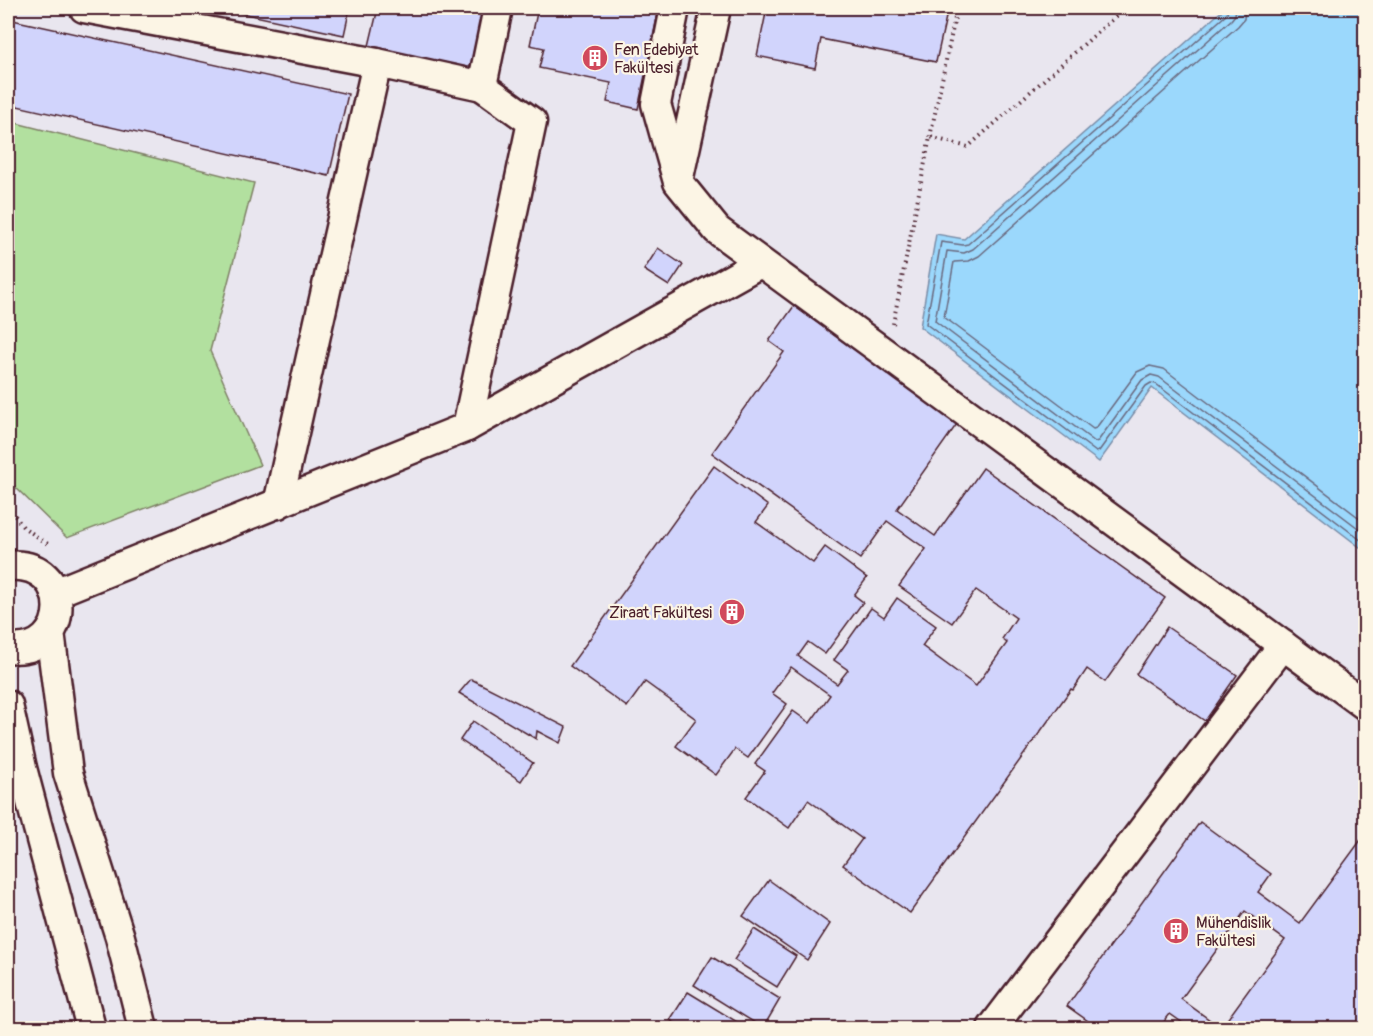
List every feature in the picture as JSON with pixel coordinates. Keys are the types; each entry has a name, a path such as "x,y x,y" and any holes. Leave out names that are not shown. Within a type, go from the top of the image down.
{"street":[{"path":"84,8 377,63 482,86 532,122 467,427"},
{"path":"482,86 498,8"},
{"path":"675,8 656,104 678,182 717,230 1365,706"},
{"path":"678,182 716,8"},
{"path":"278,504 377,63"},
{"path":"55,594 467,427 760,263"},
{"path":"8,648 26,648 39,642 50,632 57,618 58,604 54,587 42,574 14,561"},
{"path":"50,632 68,773 120,937 143,1029"},
{"path":"992,1029 1283,645"},
{"path":"8,705 22,768 91,1029"}],"path":[{"path":"887,354 957,8"},
{"path":"930,137 968,147 1125,8"},
{"path":"8,506 23,527 49,544"}],"shaded area":[{"path":"8,8 1365,8 1365,1028 16,1028 8,1004"}],"green space":[{"path":"8,121 254,183 210,351 260,465 67,538 8,480"}],"water":[{"path":"1225,8 1365,8 1365,551 1152,388 1099,462 920,327 936,234 964,239"}],"building":[{"path":"218,8 350,8 344,35"},
{"path":"378,8 483,8 470,68 369,46"},
{"name":"Fen Edebiyat Fakültesi","path":"538,8 659,8 638,109 607,102 611,83 539,68 544,48 530,45"},
{"path":"767,8 948,8 936,62 821,39 815,68 757,56"},
{"path":"8,19 348,94 329,176 8,104"},
{"path":"658,248 683,265 669,286 644,270"},
{"name":"Ziraat Fakültesi","path":"794,306 957,424 897,509 935,536 983,468 1165,598 1105,682 1087,669 910,913 843,865 862,839 808,800 789,828 746,797 765,771 755,764 793,711 810,723 830,695 791,667 772,693 787,704 748,758 735,749 716,775 676,746 696,719 645,682 627,707 570,666 714,466 768,506 756,522 813,563 825,547 867,578 854,595 863,602 825,654 808,642 798,656 837,684 848,670 834,660 871,608 884,617 897,598 936,626 922,646 976,686 1007,643 1002,639 1016,618 976,590 952,623 899,586 926,549 887,521 860,559 712,453 784,352 769,341"},
{"path":"1167,627 1237,675 1205,721 1136,674"},
{"path":"471,679 566,727 560,743 537,731 536,739 459,693"},
{"path":"473,721 533,763 521,781 460,740"},
{"name":"Mühendislik Fakültesi","path":"1200,822 1271,874 1258,892 1300,923 1366,833 1366,1028 1221,1028 1190,1028 1170,1014 1159,1028 1098,1028 1067,1006","holes":["1245,911 1285,940 1221,1028 1181,999"]},
{"path":"769,880 830,924 807,960 743,916"},
{"path":"754,929 796,956 777,987 734,960"},
{"path":"712,957 780,999 763,1028 694,985"},
{"path":"688,992 747,1028 683,1028 670,1020"}],"place":[{"name":"Fen Edebiyat Fakültesi","path":"595,58"},
{"name":"Ziraat Fakültesi","path":"732,612"},
{"name":"Mühendislik Fakültesi","path":"1176,931"}]}
